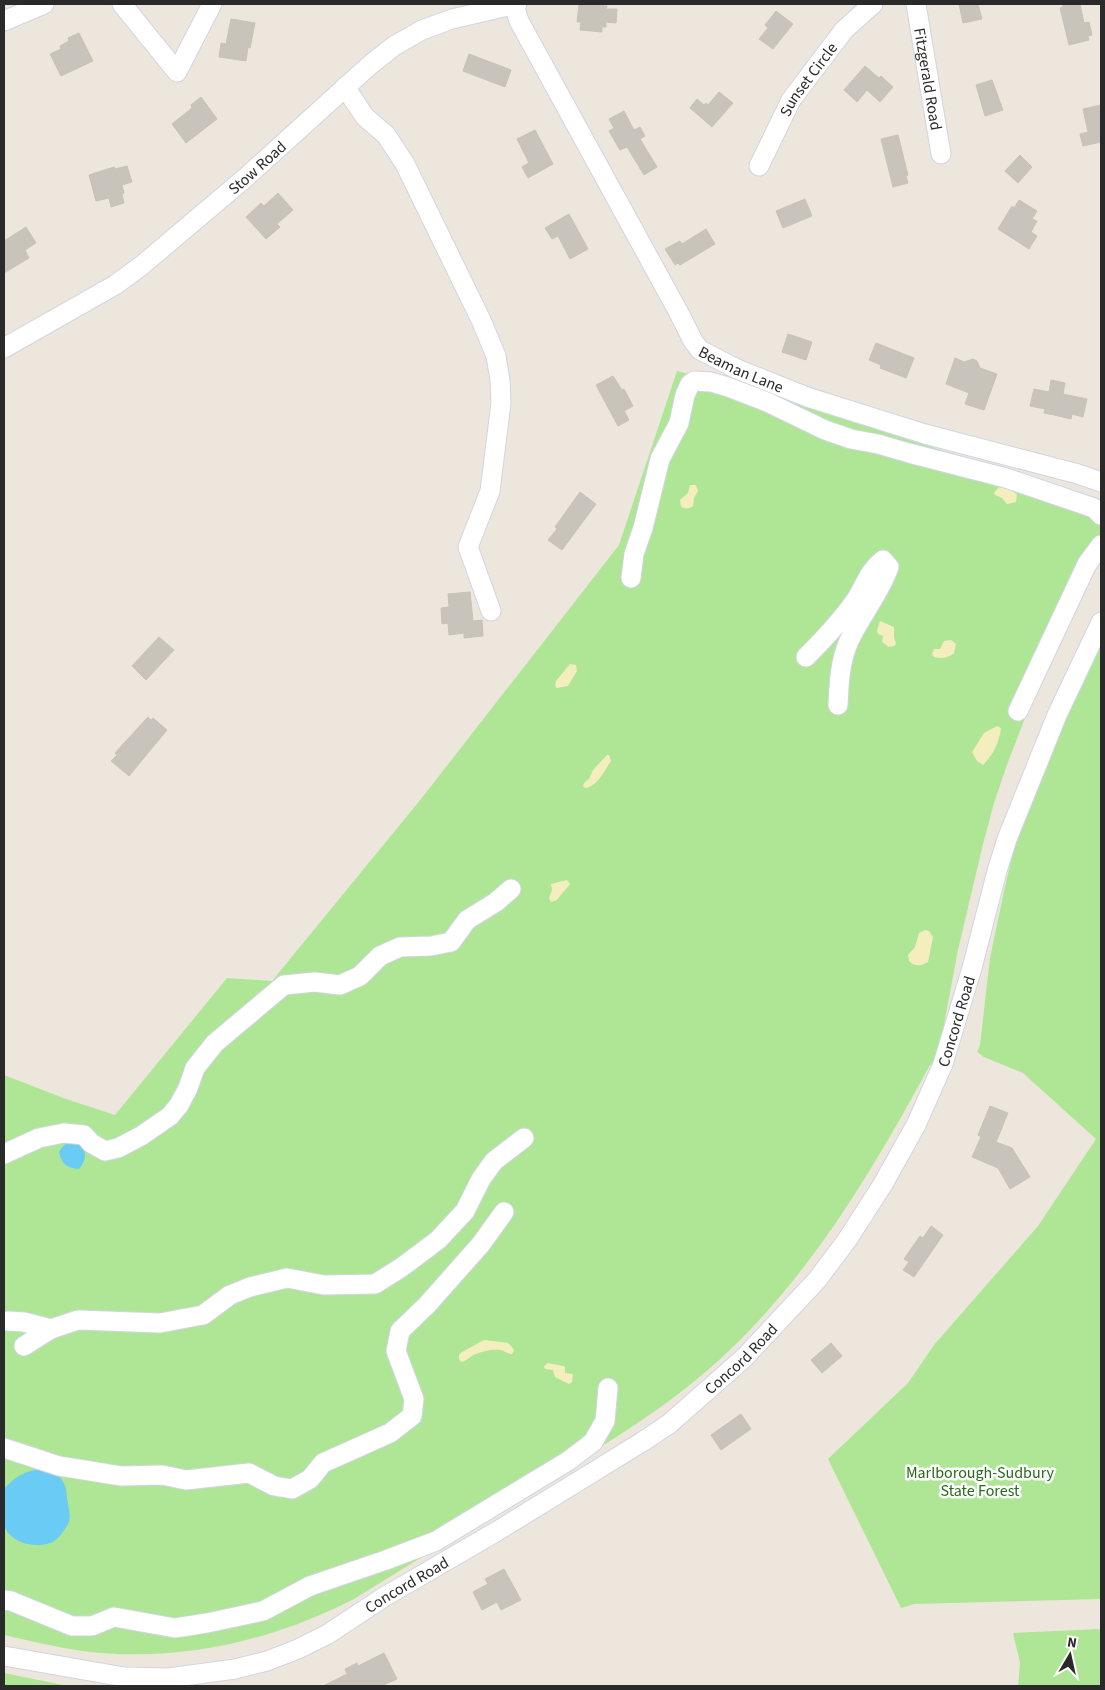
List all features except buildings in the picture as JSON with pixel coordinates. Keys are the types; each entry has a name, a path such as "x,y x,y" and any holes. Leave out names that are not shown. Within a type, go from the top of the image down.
{"street":[{"path":"4,21 44,4"},
{"path":"122,4 177,72 212,4"},
{"name":"Sunset Circle","path":"759,166 791,100 844,30 873,4"},
{"name":"Fitzgerald Road","path":"916,4 941,154"},
{"name":"Stow Road","path":"4,348 115,285 244,179 370,64 394,46 454,11 515,5"},
{"name":"Beaman Lane","path":"515,5 519,21 693,341 700,350 737,369 807,397 925,434 1101,482"},
{"path":"345,87 365,117 386,135 405,164 481,320 496,356 501,403 490,492 468,547 491,611"},
{"path":"631,578 634,554 643,528 660,459 679,422 685,395 690,384 694,381 711,382 728,387 767,402 825,430 851,439 878,444 1006,478 1094,508 1101,515"},
{"path":"1018,711 1087,564 1101,545"},
{"path":"806,657 857,599 874,567 883,560 889,566 883,583 848,642 840,669 838,705"},
{"name":"Concord Road","path":"4,1656 124,1677 168,1678 235,1670 267,1661 298,1649 328,1634 384,1597 500,1530 642,1442 669,1424 744,1358 816,1280 847,1240 884,1184 916,1125 943,1064 970,976 1007,839 1054,723 1101,622"},
{"path":"4,1154 39,1138 64,1133 84,1135 105,1151 118,1148 141,1136 170,1116 179,1105 195,1068 215,1043 284,985 315,982 340,985 360,976 380,956 400,947 432,946 451,942 467,920 496,902 511,888"},
{"path":"24,1346 51,1329 78,1320 160,1323 202,1315 230,1295 250,1287 287,1278 324,1285 375,1284 402,1267 438,1240 465,1211 481,1179 494,1161 524,1138"},
{"path":"4,1448 59,1466 121,1476 162,1475 186,1480 248,1473 274,1486 292,1489 310,1479 322,1463 390,1433 412,1416 414,1399 396,1351 400,1330 427,1304 481,1244 504,1212"},
{"path":"8,1320 51,1329"},
{"path":"4,1600 11,1600 72,1626 92,1626 114,1617 175,1628 207,1623 263,1610 310,1586 436,1541 568,1461 593,1442 605,1421 608,1388"}],"green space":[{"path":"677,371 759,392 1101,501 1101,555 1039,682 994,803 958,950 936,1067 930,1065 861,1184 810,1259 751,1329 718,1361 677,1395 611,1440 354,1599 322,1614 256,1638 188,1651 118,1654 82,1651 4,1635 4,1075 66,1099 115,1115 227,978 272,981 421,799 619,545"},
{"name":"Marlborough-Sudbury State Forest","path":"1101,629 1101,1599 914,1604 901,1608 828,1459 908,1383 934,1345 1038,1226 1096,1139 1023,1073 984,1057 977,1052 980,1045 990,958 1024,806"},
{"path":"1101,1629 1101,1686 1018,1686 1020,1663 1013,1633"},
{"path":"4,1673 68,1686 4,1686"}],"sand":[{"path":"690,485 696,485 698,491 694,498 693,506 688,508 681,507 680,500 688,493"},
{"path":"999,487 1012,490 1017,495 1016,502 1007,504 1002,498 995,495 994,493"},
{"path":"880,621 894,627 896,644 894,646 889,647 882,642 883,636 878,634 877,630"},
{"path":"951,640 956,644 954,653 945,658 934,657 932,654 934,649 940,649 944,641"},
{"path":"570,664 576,665 577,671 568,686 557,688 555,686 556,681"},
{"path":"997,726 1001,728 997,744 993,753 983,765 977,761 972,752 984,733"},
{"path":"609,755 611,761 603,773 593,785 585,788 583,786 584,783"},
{"path":"567,880 570,884 557,900 551,902 549,898 552,890 551,884"},
{"path":"925,930 929,931 933,937 928,962 916,965 909,961 908,955 915,947 919,933"},
{"path":"484,1340 508,1343 514,1351 512,1354 509,1354 501,1350 488,1350 462,1362 459,1360 459,1355 462,1352"},
{"path":"548,1363 565,1367 565,1373 573,1374 572,1382 569,1384 555,1377 553,1370 545,1369 544,1366"}],"water":[{"path":"77,1142 85,1151 84,1162 79,1169 65,1165 59,1152 66,1144"},
{"path":"46,1469 59,1476 64,1484 70,1518 63,1532 53,1542 40,1545 26,1544 14,1538 5,1528 3,1514 4,1489 22,1474"}]}
